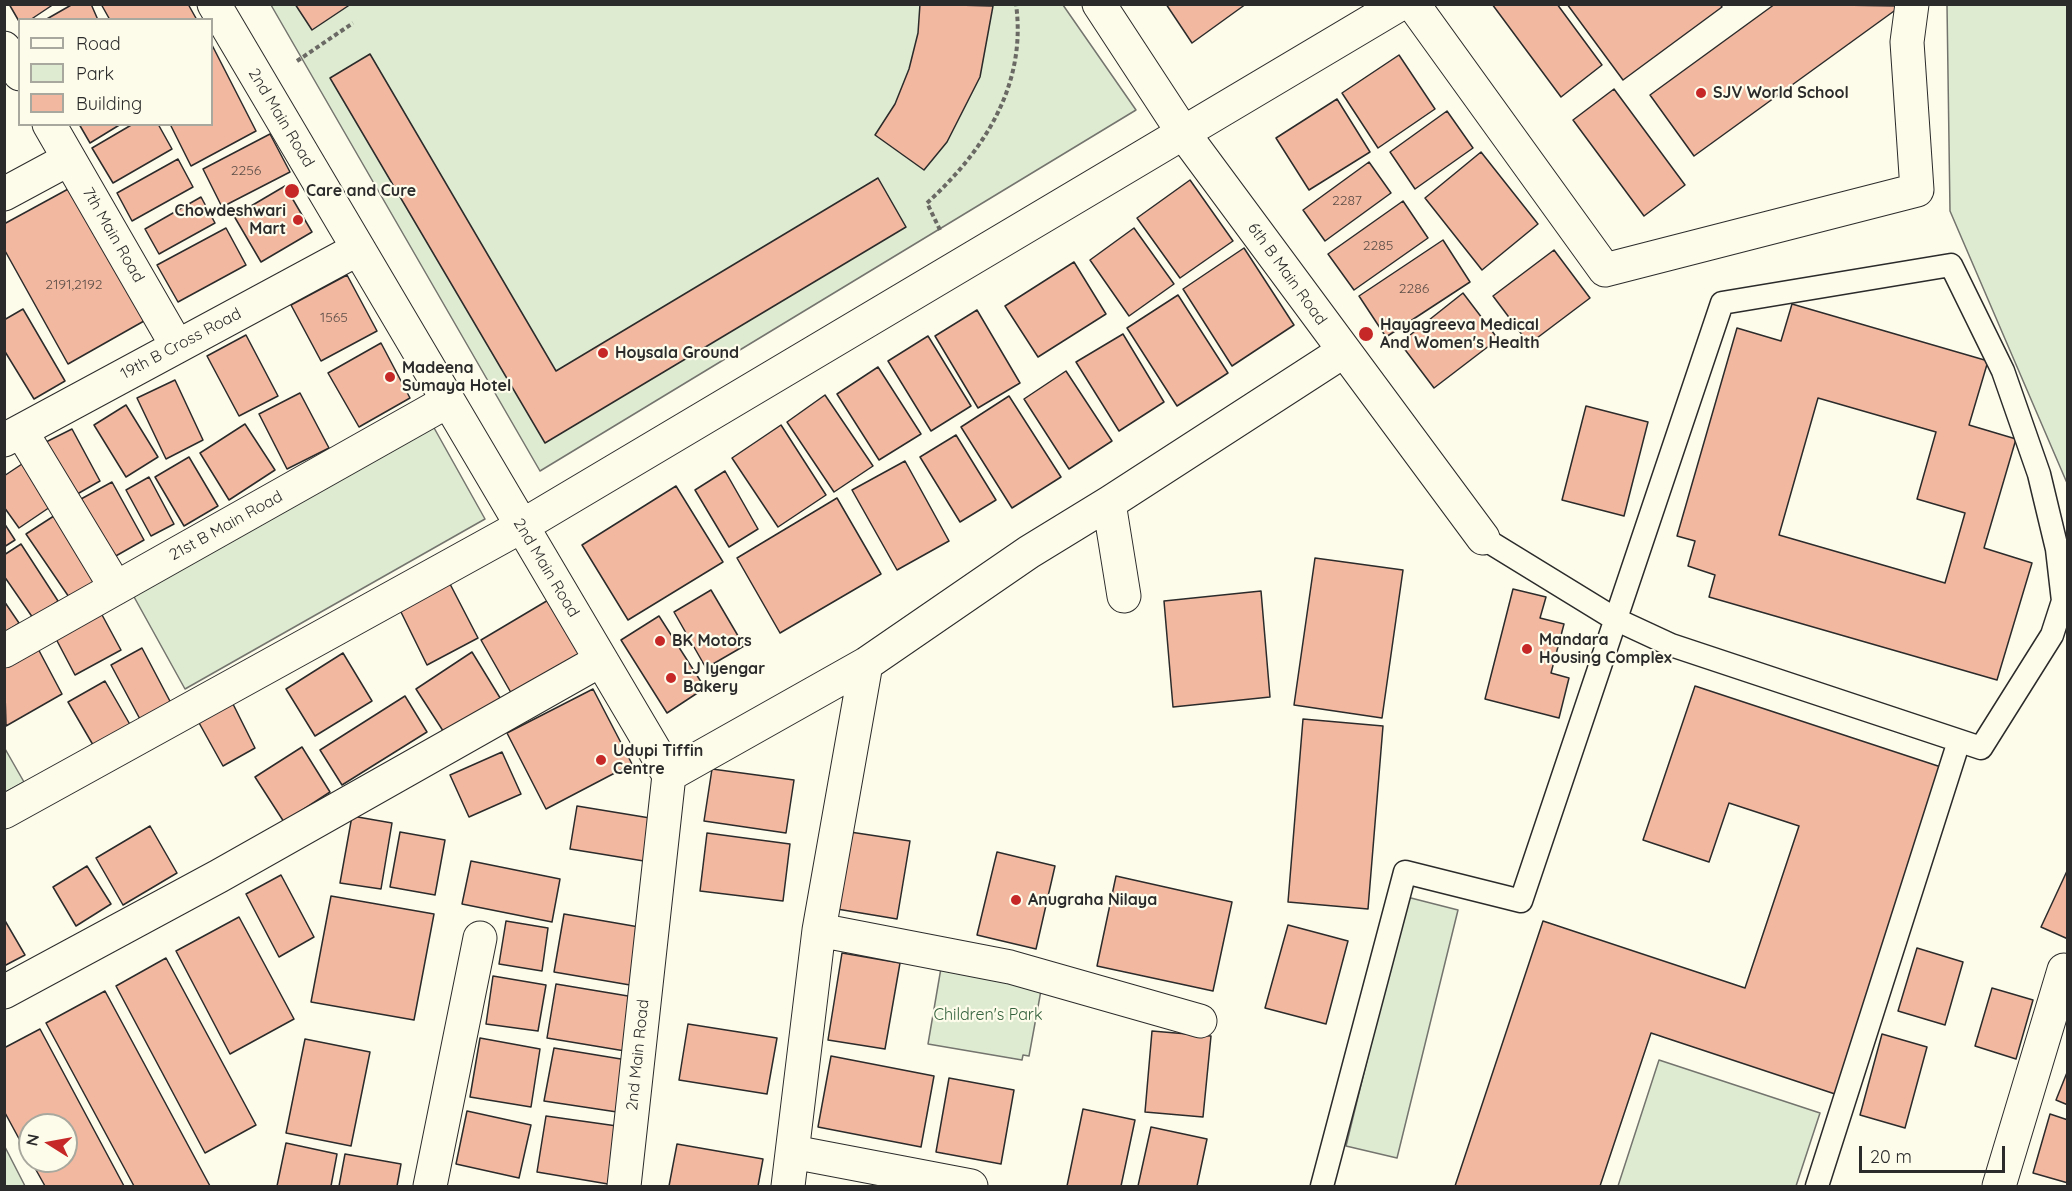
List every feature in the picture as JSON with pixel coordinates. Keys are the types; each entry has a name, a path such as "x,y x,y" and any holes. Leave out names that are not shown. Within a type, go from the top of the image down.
{"street":[{"name":"2nd Main Road","path":"214,4 669,775 624,1186"},
{"name":"6th B Main Road","path":"1099,4 1184,134 1483,538"},
{"path":"4,812 522,526 1400,4"},
{"path":"1413,4 1605,270 1917,190 1907,42 1912,4"},
{"path":"4,48 18,71"},
{"name":"7th Main Road","path":"50,126 177,346"},
{"path":"4,194 69,159"},
{"name":"19th B Cross Road","path":"13,435 358,249"},
{"path":"669,775 866,664 1029,552 1344,351"},
{"name":"21st B Main Road","path":"4,651 448,401"},
{"path":"13,435 117,588"},
{"path":"1109,503 1124,596"},
{"path":"4,992 239,864 601,660"},
{"path":"788,1186 819,930 866,664"},
{"path":"819,930 1010,967 1200,1021"},
{"path":"430,1186 480,938"},
{"path":"1999,1186 2064,970 2067,970"},
{"path":"793,1152 971,1186"}],"lane":[{"path":"1322,1186 1405,872 1521,901 1615,620 1722,303 1951,265 2003,371 2039,474 2057,549 2063,602 2052,635 1981,748 1671,645 1615,620 1483,538"},
{"path":"1817,1186 1959,741"}],"path":[{"path":"927,203 954,178 978,149 996,118 1010,82 1016,46 1016,4"},
{"path":"262,85 353,23"}],"green space":[{"name":"Hoysala Ground","path":"271,5 1063,5 1136,110 540,471"},
{"path":"1947,5 2067,5 2067,483 1950,211"},
{"path":"433,426 485,519 185,689 133,595"},
{"path":"4,747 24,782 4,793"},
{"path":"1407,897 1458,910 1397,1158 1346,1146"},
{"name":"Children's Park","path":"941,968 1042,985 1029,1056 1023,1055 1022,1060 928,1044"},
{"path":"1659,1060 1820,1113 1796,1186 1618,1186"},
{"path":"4,1147 25,1186 5,1186"}],"building":[{"path":"9,4 54,4 33,18 18,20"},
{"path":"73,4 91,4 97,18 48,18"},
{"path":"101,4 188,4 196,18 109,18"},
{"path":"295,4 351,4 312,30"},
{"path":"920,4 993,6 980,77 947,142 924,170 875,135 895,104 909,69 918,33"},
{"path":"1166,4 1246,4 1192,43"},
{"path":"1492,4 1557,4 1602,65 1561,97"},
{"path":"1567,4 1720,4 1722,7 1623,80"},
{"path":"1775,4 1901,6 1694,156 1650,95"},
{"path":"213,47 256,131 191,166 171,126 213,126"},
{"path":"370,54 556,371 878,178 906,227 545,443 330,78"},
{"path":"1399,55 1435,109 1378,148 1342,93"},
{"path":"1614,89 1685,185 1644,216 1573,120"},
{"path":"1337,99 1370,152 1309,190 1276,138"},
{"path":"1447,111 1473,148 1415,189 1390,152"},
{"path":"80,126 118,126 90,143"},
{"path":"130,126 159,126 172,149 113,183 92,148"},
{"path":"270,134 290,172 222,207 203,169"},
{"path":"1481,152 1538,224 1482,270 1425,198"},
{"path":"178,159 193,187 132,221 117,193"},
{"path":"1369,162 1391,193 1325,241 1303,210"},
{"path":"1190,180 1233,241 1180,278 1137,218"},
{"path":"285,186 312,232 261,262 234,216"},
{"path":"70,188 144,321 68,364 4,249 4,224"},
{"path":"201,197 215,223 159,254 145,229"},
{"path":"1403,201 1428,238 1354,290 1328,254"},
{"path":"226,228 246,265 178,302 157,265"},
{"path":"1134,228 1174,284 1129,316 1090,260"},
{"path":"1443,240 1470,282 1386,337 1359,296"},
{"path":"1244,248 1294,325 1232,366 1183,289"},
{"path":"1554,250 1590,298 1529,344 1493,296"},
{"path":"1074,262 1106,314 1038,357 1005,306"},
{"path":"347,275 377,331 321,361 291,305"},
{"path":"1463,293 1498,339 1434,388 1400,343"},
{"path":"1178,295 1228,373 1177,406 1127,328"},
{"path":"1792,304 1988,361 1969,425 2016,439 1984,548 2032,563 1997,680 1709,597 1715,575 1688,566 1695,541 1677,536 1737,328 1781,341","holes":["1818,398 1936,432 1917,499 1965,513 1945,583 1779,535"]},
{"path":"23,309 65,381 34,399 4,350 4,320"},
{"path":"977,310 1020,383 978,408 935,336"},
{"path":"1123,334 1164,402 1119,431 1076,362"},
{"path":"246,335 278,396 239,416 207,356"},
{"path":"928,336 971,406 931,431 888,361"},
{"path":"381,343 410,398 359,427 328,373"},
{"path":"878,367 921,434 879,460 837,394"},
{"path":"1066,371 1112,441 1069,469 1024,399"},
{"path":"175,380 203,440 166,459 137,398"},
{"path":"300,393 329,448 287,469 259,414"},
{"path":"825,395 873,466 834,492 787,422"},
{"path":"1009,396 1061,477 1012,508 961,427"},
{"path":"126,405 158,457 126,477 94,425"},
{"path":"1586,406 1648,422 1624,516 1562,500"},
{"path":"245,424 275,470 229,500 200,453"},
{"path":"781,425 826,495 778,527 732,458"},
{"path":"72,429 100,481 72,497 44,443"},
{"path":"956,435 996,500 960,522 920,457"},
{"path":"189,457 218,506 184,526 155,477"},
{"path":"28,460 56,503 19,528 4,507 4,476"},
{"path":"905,461 949,541 897,570 852,490"},
{"path":"725,471 758,529 729,547 695,490"},
{"path":"149,477 174,524 151,536 126,490"},
{"path":"112,482 144,540 114,557 81,499"},
{"path":"676,486 723,562 628,620 582,545"},
{"path":"837,498 881,574 780,633 737,558"},
{"path":"60,512 104,577 71,600 26,534"},
{"path":"4,523 15,540 4,547"},
{"path":"21,544 58,601 33,618 4,576 4,555"},
{"path":"1315,558 1403,570 1382,718 1294,705"},
{"path":"449,582 478,638 427,665 399,608"},
{"name":"Mandara Housing Complex","path":"1513,589 1546,597 1540,618 1564,624 1551,673 1569,678 1559,718 1485,699"},
{"path":"711,590 744,646 706,668 674,612"},
{"path":"1261,591 1270,697 1173,707 1164,601"},
{"path":"550,599 584,658 514,698 481,640"},
{"path":"4,601 19,623 4,633"},
{"path":"101,613 121,650 75,675 55,637"},
{"path":"659,616 705,688 667,713 621,640"},
{"path":"35,643 62,694 6,726 4,660"},
{"path":"142,648 172,705 141,721 111,665"},
{"path":"472,652 502,701 447,737 416,689"},
{"path":"343,653 372,701 315,736 286,689"},
{"path":"105,681 132,728 96,750 68,702"},
{"path":"1695,686 1944,768 1835,1094 1651,1033 1600,1186 1455,1186 1543,921 1745,988 1799,826 1729,803 1709,862 1643,840"},
{"path":"593,689 632,764 546,809 507,733"},
{"path":"405,696 427,732 342,785 320,750"},
{"path":"232,702 255,748 223,766 198,721"},
{"path":"1303,719 1383,726 1368,909 1288,902"},
{"path":"302,747 330,792 284,822 255,777"},
{"path":"502,752 521,794 469,817 450,775"},
{"path":"712,769 794,780 786,833 704,821"},
{"path":"577,806 656,819 650,862 570,849"},
{"path":"352,816 392,823 381,889 340,883"},
{"path":"150,826 177,873 123,905 96,858"},
{"path":"400,832 445,840 435,895 390,887"},
{"path":"850,832 910,841 897,919 837,909"},
{"path":"707,833 790,844 783,901 700,891"},
{"name":"Anugraha Nilaya","path":"997,852 1055,866 1036,949 977,935"},
{"path":"471,861 560,879 552,922 462,904"},
{"path":"87,866 111,904 76,926 53,887"},
{"path":"2068,871 2068,939 2041,927"},
{"path":"281,875 314,937 279,957 246,894"},
{"path":"1116,876 1232,902 1213,991 1097,966"},
{"path":"331,896 434,914 414,1020 311,1002"},
{"path":"564,914 639,927 630,985 554,972"},
{"path":"239,917 294,1019 230,1054 176,951"},
{"path":"4,919 25,955 4,966"},
{"path":"506,921 548,928 542,971 499,964"},
{"path":"1288,925 1348,941 1326,1024 1265,1008"},
{"path":"1917,948 1963,962 1945,1025 1898,1011"},
{"path":"842,953 900,963 885,1049 828,1040"},
{"path":"166,958 256,1125 205,1153 116,986"},
{"path":"493,976 546,985 538,1031 486,1024"},
{"path":"556,984 634,997 625,1051 547,1038"},
{"path":"1992,988 2033,1000 2016,1059 1975,1046"},
{"path":"105,991 210,1186 134,1186 46,1023"},
{"path":"688,1024 777,1038 767,1094 679,1080"},
{"path":"40,1029 124,1186 45,1186 38,1173 78,1173 78,1113 18,1113 18,1137 4,1111 4,1048"},
{"path":"1152,1031 1211,1036 1203,1117 1145,1112"},
{"path":"1882,1034 1927,1047 1905,1128 1860,1115"},
{"path":"480,1038 540,1049 531,1107 470,1097"},
{"path":"305,1039 370,1052 351,1146 286,1133"},
{"path":"554,1048 627,1060 617,1112 544,1101"},
{"path":"831,1056 934,1076 921,1147 818,1127"},
{"path":"2068,1070 2068,1105 2056,1100"},
{"path":"949,1078 1014,1090 1001,1164 936,1152"},
{"path":"1083,1109 1135,1120 1121,1186 1067,1186"},
{"path":"467,1111 531,1125 519,1178 456,1164"},
{"path":"2050,1114 2068,1120 2068,1183 2033,1173"},
{"path":"546,1116 617,1126 608,1184 537,1172"},
{"path":"1151,1127 1207,1139 1197,1186 1138,1186"},
{"path":"286,1143 337,1154 331,1186 277,1186"},
{"path":"677,1144 763,1159 758,1186 669,1186"},
{"path":"345,1154 401,1164 397,1186 339,1186"}],"place":[{"name":"SJV World School","path":"1701,93"},
{"name":"Care and Cure","path":"292,191"},
{"name":"Chowdeshwari Mart","path":"298,220"},
{"name":"Hayagreeva Medical And Women's Health","path":"1366,334"},
{"name":"Hoysala Ground","path":"603,353"},
{"name":"Madeena Sumaya Hotel","path":"390,377"},
{"name":"BK Motors","path":"660,641"},
{"name":"Mandara Housing Complex","path":"1527,649"},
{"name":"LJ Iyengar Bakery","path":"671,678"},
{"name":"Udupi Tiffin Centre","path":"601,760"},
{"name":"Anugraha Nilaya","path":"1016,900"}]}
